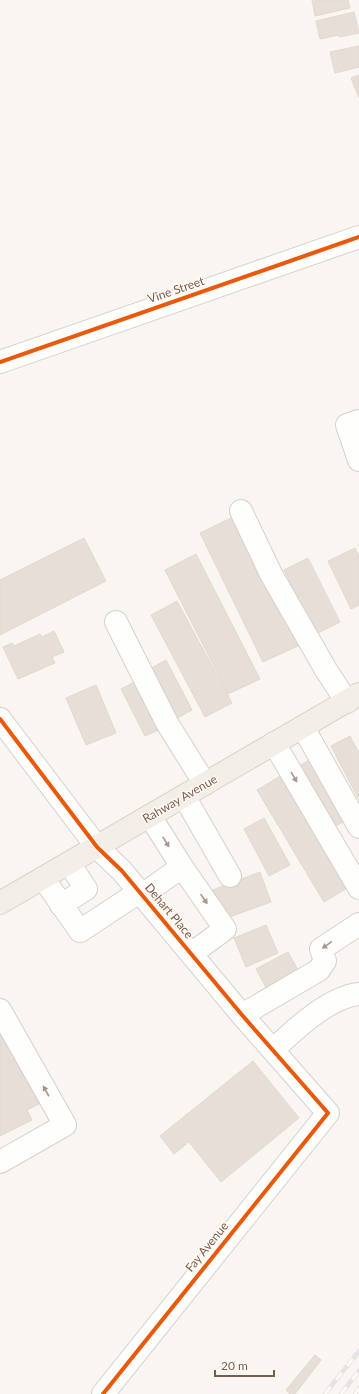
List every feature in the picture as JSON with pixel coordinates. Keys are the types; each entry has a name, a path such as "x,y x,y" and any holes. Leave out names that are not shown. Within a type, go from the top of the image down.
{"main road":[{"name":"Rahway Avenue","path":"0,903 353,698"}],"street":[{"name":"Vine Street","path":"0,362 359,237"},
{"path":"359,421 347,425 359,460"},
{"path":"241,511 271,574 326,670 353,698"},
{"path":"116,622 167,723 205,784"},
{"name":"Dehart Place","path":"0,719 97,847 122,871 242,1015 328,1113"},
{"path":"303,727 359,827"},
{"path":"274,743 359,888"},
{"path":"184,796 230,876"},
{"path":"150,816 182,867 225,929 191,954"},
{"path":"61,905 86,889 69,863"},
{"path":"43,878 80,931 182,867"},
{"path":"242,1015 320,970 325,961 321,949 359,924"},
{"path":"273,1050 295,1029 324,1008 352,995 359,994"},
{"path":"0,1010 65,1125 0,1162"},
{"name":"Fay Avenue","path":"102,1394 328,1113"}],"building":[{"path":"312,0 348,0 350,8 315,16"},
{"path":"354,12 359,33 320,39 316,21"},
{"path":"359,46 359,67 335,73 330,52"},
{"path":"359,75 359,98 351,78"},
{"path":"237,515 300,645 263,662 200,533"},
{"path":"84,538 106,581 0,635 0,580"},
{"path":"355,548 359,557 359,605 351,609 328,561"},
{"path":"196,554 260,679 228,694 165,570"},
{"path":"308,558 340,622 316,634 284,570"},
{"path":"177,601 232,703 205,717 151,615"},
{"path":"54,631 64,652 52,657 55,663 18,679 3,647 12,643 14,646 40,634 42,637"},
{"path":"166,660 192,710 170,722 144,672"},
{"path":"140,679 165,727 145,736 121,689"},
{"path":"96,685 116,733 86,745 66,698"},
{"path":"350,736 359,753 359,800 331,746"},
{"path":"316,756 350,818 330,829 296,768"},
{"path":"287,772 354,884 324,902 257,790"},
{"path":"264,818 290,865 269,876 244,829"},
{"path":"260,872 271,902 221,920 210,891"},
{"path":"266,925 278,953 246,967 234,938"},
{"path":"288,952 299,972 267,989 256,969"},
{"path":"0,1024 41,1103 27,1110 32,1120 0,1136"},
{"path":"253,1061 299,1118 221,1182 189,1142 174,1154 160,1136"},
{"path":"315,1355 321,1360 295,1394 290,1394 286,1390"}],"railway":[{"path":"325,1394 359,1351"},
{"path":"341,1394 359,1371"},
{"path":"355,1394 359,1388"}],"cycle path":[{"path":"0,362 359,237"},
{"path":"0,719 97,847 122,871 242,1015 328,1113 103,1394"}]}
